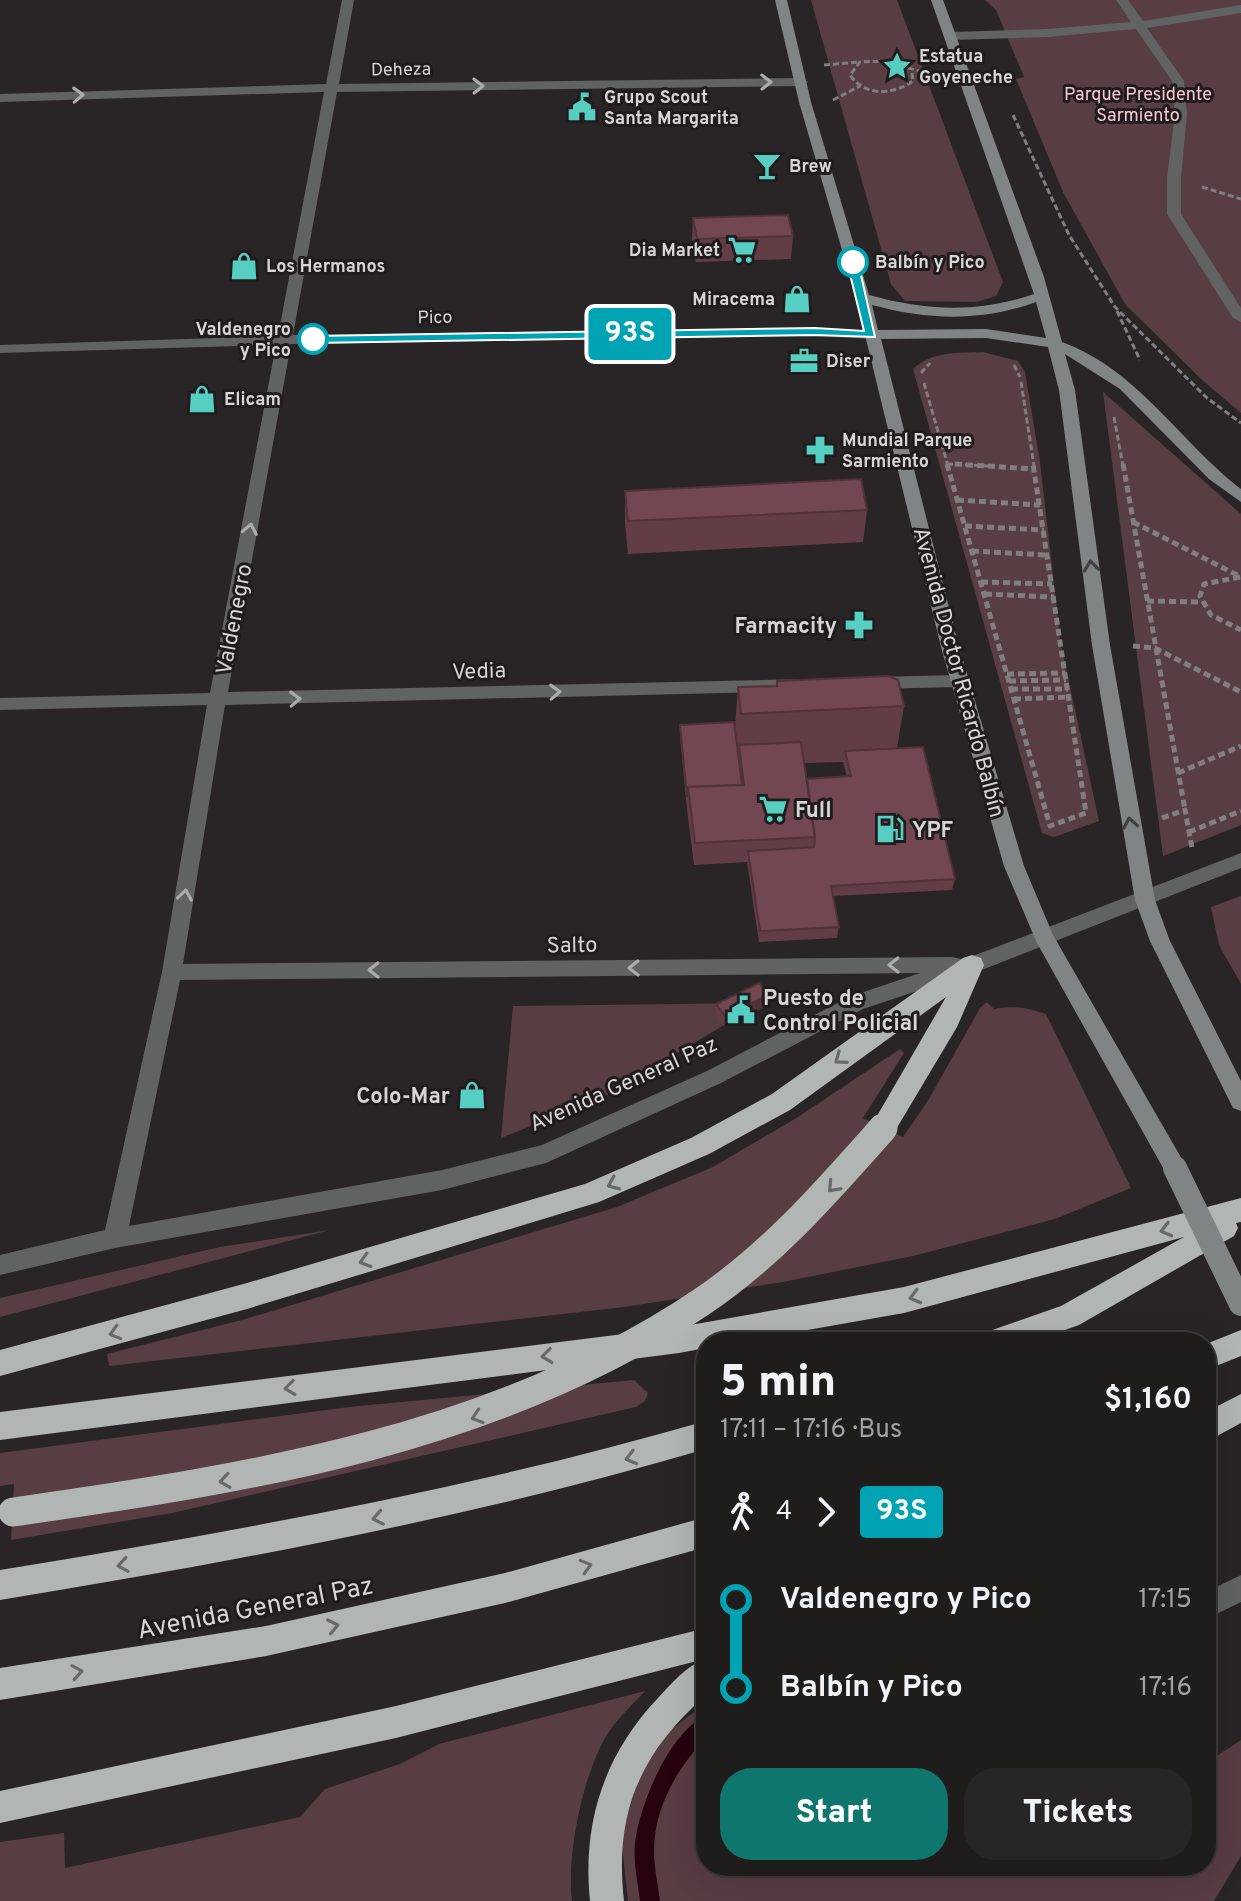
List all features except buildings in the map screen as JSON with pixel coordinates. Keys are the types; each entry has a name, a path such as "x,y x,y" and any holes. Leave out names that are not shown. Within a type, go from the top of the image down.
{"highway":[{"path":"6,1513 264,1475 399,1442 508,1406 591,1368 638,1342 689,1310 757,1260 815,1206 883,1128 948,1020 972,965"},
{"path":"0,1363 247,1296 590,1194 700,1146 781,1102 972,965"},
{"path":"727,1332 904,1300 1241,1210"},
{"path":"1023,1332 1069,1316 1241,1219"},
{"path":"0,1426 696,1338"},
{"path":"1216,1353 1241,1343"},
{"path":"1216,1422 1241,1408"},
{"path":"0,1585 224,1548 450,1504 696,1438"},
{"name":"Avenida General Paz","path":"0,1684 281,1638 505,1588 696,1535"},
{"path":"0,1807 396,1722 696,1646"},
{"path":"607,1901 604,1849 607,1822 621,1778 647,1733 696,1683"}],"main road":[{"name":"Avenida Doctor Ricardo Balbín","path":"781,0 863,298 959,681 1014,866 1044,937 1175,1168 1241,1304"},
{"path":"937,0 1041,296 1054,344 1074,433 1101,645 1145,900 1160,941 1241,1102"},
{"path":"863,298 893,307 957,315 1002,309 1041,296"},
{"path":"871,335 962,334 1054,344 1120,383 1144,403 1192,457 1241,497"}],"street":[{"name":"Valdenegro","path":"115,1238 172,972 217,701 274,405 329,88 348,0"},
{"path":"1122,0 1178,81 1181,114 1174,178 1174,214 1240,318"},
{"path":"1231,0 1241,6"},
{"path":"950,36 1048,33 1140,25 1241,6"},
{"name":"Deheza","path":"0,98 329,88 802,82"},
{"name":"Pico","path":"0,349 283,340 815,332 871,335"},
{"path":"857,683 959,681"},
{"name":"Vedia","path":"0,704 826,684"},
{"name":"Avenida General Paz","path":"0,1265 115,1238 442,1180 546,1154 714,1077 856,1003 972,965 1241,860"},
{"name":"Salto","path":"172,972 972,965"},
{"path":"1216,1601 1241,1588"}],"path":[{"path":"881,60 906,66 912,73 913,81 907,86 886,91 860,86 850,75 860,62 881,60"},
{"path":"912,73 963,72"},
{"path":"1011,112 1069,235 1115,307 1207,398 1241,423"},
{"path":"924,383 1050,826 1086,813 1021,382"},
{"path":"1112,404 1192,848"},
{"path":"947,464 1034,469"},
{"path":"957,500 1040,505"},
{"path":"1133,522 1241,577"},
{"path":"965,526 1044,530"},
{"path":"972,551 1047,555"},
{"path":"1241,577 1204,584 1200,590 1201,602 1211,615 1241,630"},
{"path":"980,582 1052,584"},
{"path":"985,594 1054,597"},
{"path":"1147,601 1201,602"},
{"path":"1101,645 1155,648 1241,692"},
{"path":"1007,674 1066,676"},
{"path":"1009,681 1066,676"},
{"path":"1011,689 1068,689"},
{"path":"1014,699 1069,697"},
{"path":"1178,773 1241,746"},
{"path":"1161,818 1185,810"},
{"path":"1189,832 1241,811"}],"green space":[{"path":"811,0 897,0 1003,282 996,296 977,302 905,301 891,284"},
{"name":"Parque Presidente Sarmiento","path":"985,0 1241,0 1241,413 1201,379 1125,304 1063,192 1016,79 1024,77 996,10"},
{"path":"983,352 1018,361 1025,372 1040,462 1061,645 1099,821 1054,837 1042,833 913,369 937,356"},
{"path":"1103,392 1241,514 1241,825 1163,856"},
{"path":"1241,896 1241,984 1219,945 1211,907"},
{"path":"987,1002 994,1009 1020,1008 1046,1014 1131,1188 1055,1219 913,1256 783,1282 624,1307 109,1366 107,1354 242,1320 617,1207 713,1167 798,1117 900,1049 904,1053 863,1118 903,1137 929,1099 980,1008"},
{"path":"761,1003 607,1095 501,1138 513,1006"},
{"path":"330,1230 0,1317 0,1298 220,1247"},
{"path":"634,1380 648,1393 645,1401 636,1407 172,1513 11,1540 14,1484 0,1486 0,1453 349,1407"},
{"path":"645,1691 608,1733 591,1770 574,1838 572,1901 0,1901 0,1842 64,1833 65,1868 300,1817 325,1789 400,1764 439,1744"},
{"path":"696,1711 696,1876 1216,1876 1216,1756 1241,1740 1241,1856 1214,1901 628,1901 621,1837 640,1775 668,1732"}],"waterway":[{"path":"650,1901 644,1846 648,1822 666,1776 696,1735"}],"bus line":[{"name":"93S","path":"313,339 815,332 871,335 853,262"}],"place":[{"name":"Estatua Goyeneche","path":"897,66"},
{"name":"Grupo Scout Santa Margarita","path":"582,107"},
{"name":"Brew","path":"767,166"},
{"name":"Dia Market","path":"742,250"},
{"name":"Balbín y Pico","path":"853,262"},
{"name":"Los Hermanos","path":"244,266"},
{"name":"Miracema","path":"797,299"},
{"name":"Valdenegro y Pico","path":"313,339"},
{"name":"Diser","path":"804,361"},
{"name":"Elicam","path":"202,399"},
{"name":"Mundial Parque Sarmiento","path":"820,450"},
{"name":"Farmacity","path":"859,625"},
{"name":"Full","path":"773,809"},
{"name":"YPF","path":"890,829"},
{"name":"Puesto de Control Policial","path":"741,1010"},
{"name":"Colo-Mar","path":"472,1095"}]}
